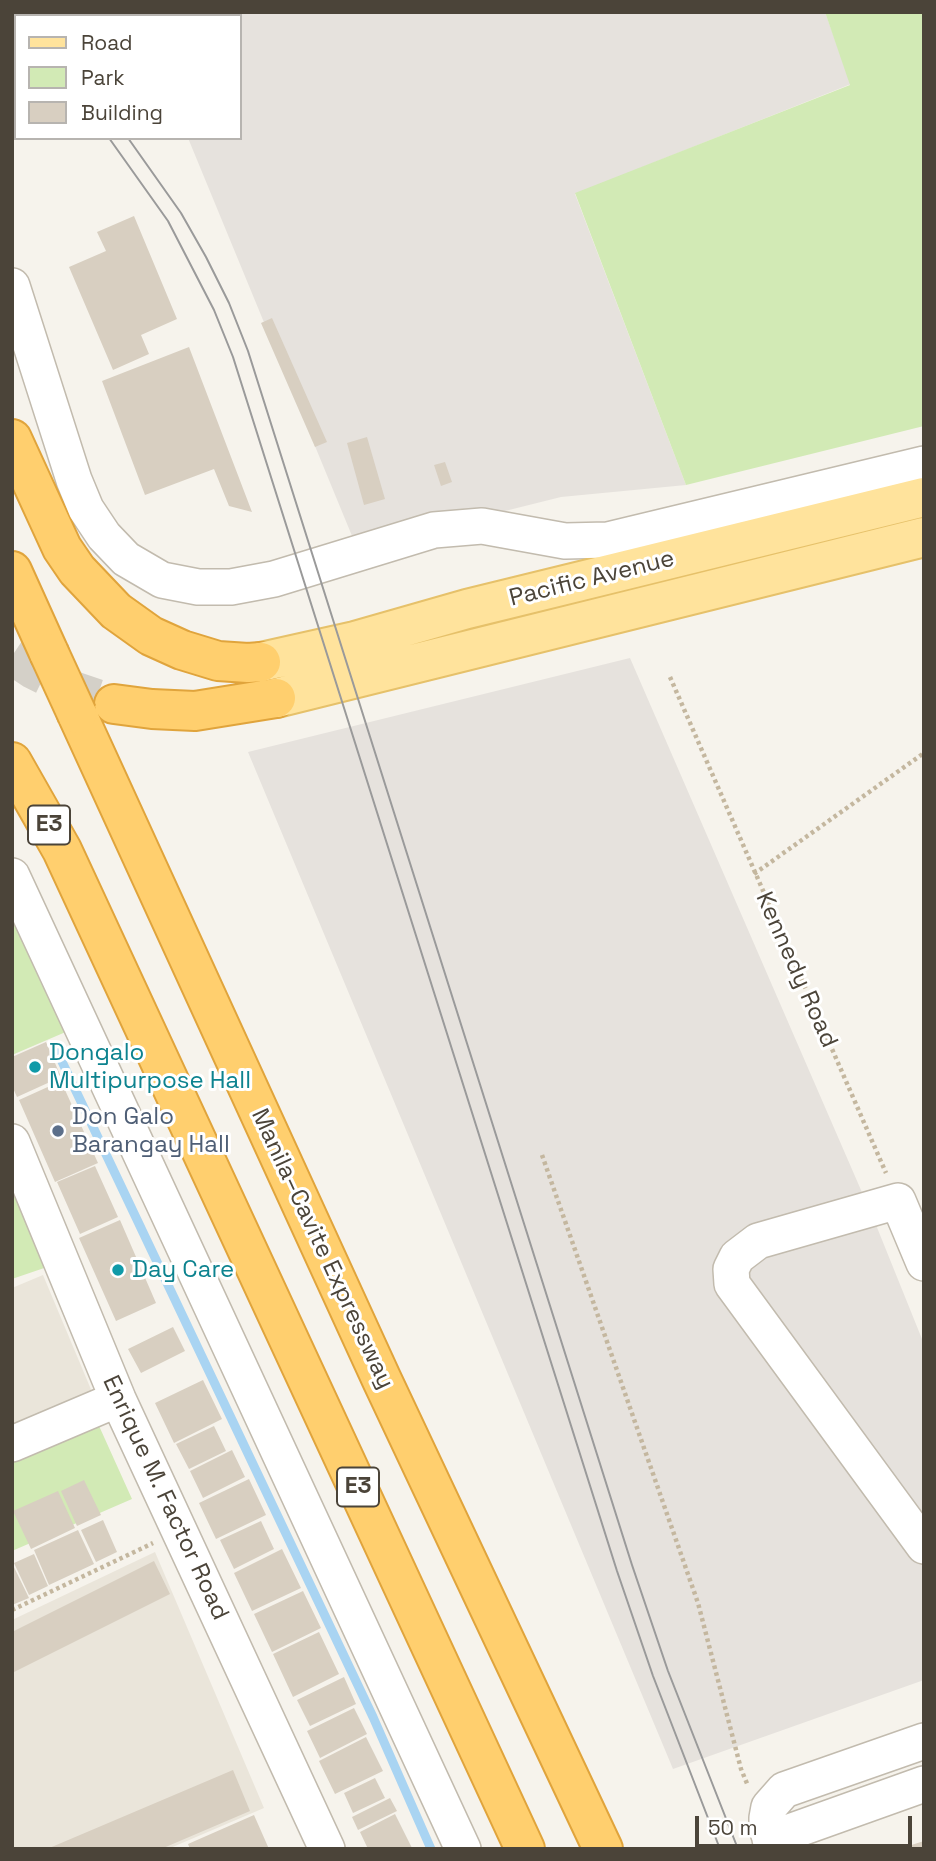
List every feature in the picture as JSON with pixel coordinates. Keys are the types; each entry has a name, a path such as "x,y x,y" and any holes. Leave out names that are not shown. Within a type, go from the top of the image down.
{"highway":[{"path":"12,439 62,548 77,570 116,611 144,632 181,650 218,661 261,662"},
{"name":"Manila–Cavite Expressway","path":"12,571 381,1378 603,1849"},
{"path":"114,704 195,711 276,698"},
{"name":"E3","path":"12,762 62,850 525,1849"}],"main road":[{"name":"Pacific Avenue","path":"261,662 355,641 467,610 924,497"},
{"name":"Pacific Avenue","path":"276,698 924,537"}],"street":[{"path":"12,286 74,480 86,509 104,536 126,559 163,579 198,587 231,587 274,579 434,530 482,526 565,541 607,540 924,464"},
{"path":"12,876 463,1849"},
{"name":"Enrique M. Factor Road","path":"12,1142 118,1399 327,1849"},
{"path":"924,1263 898,1201 758,1241 737,1257 731,1269 732,1284 924,1546"},
{"path":"12,1444 118,1399"},
{"path":"924,1741 783,1790 769,1807 767,1829 772,1844 924,1784"}],"path":[{"name":"Kennedy Road","path":"670,677 898,1201"},
{"path":"754,874 924,753"},
{"path":"541,1155 698,1603 741,1769 751,1793"},
{"path":"12,1610 179,1530"}],"shaded area":[{"path":"825,12 851,84 575,194 686,485 561,497 357,548 189,140 242,140 242,14 138,14"},
{"path":"630,658 874,1220 924,1344 924,1680 673,1769 248,752"},
{"path":"43,1275 95,1399 12,1434 12,1288"},
{"path":"155,1552 264,1808 168,1849 12,1849 12,1620"}],"green space":[{"path":"825,12 924,12 924,426 686,485 575,193 850,85"},
{"path":"12,910 68,1031 12,1055"},
{"path":"12,1174 50,1266 12,1279"},
{"path":"95,1417 132,1499 12,1551 12,1454"}],"building":[{"path":"134,216 177,319 141,335 149,354 113,370 69,267 106,251 97,232"},
{"path":"272,318 327,442 315,447 261,323"},
{"path":"189,347 252,512 229,506 214,469 145,495 102,381"},
{"path":"367,437 385,499 364,505 347,443"},
{"path":"445,462 452,482 441,486 434,465"},
{"name":"Dongalo Multipurpose Hall","path":"46,1042 61,1077 17,1097 12,1086 12,1057"},
{"name":"Don Galo Barangay Hall","path":"61,1081 98,1163 55,1182 19,1100"},
{"path":"95,1166 118,1217 80,1234 57,1182"},
{"name":"Day Care","path":"120,1220 156,1303 116,1321 79,1238"},
{"path":"173,1327 185,1351 141,1373 128,1349"},
{"path":"203,1380 222,1419 174,1443 155,1403"},
{"path":"214,1426 226,1451 189,1469 176,1444"},
{"path":"232,1450 245,1477 203,1498 190,1471"},
{"path":"249,1479 266,1515 216,1539 199,1503"},
{"path":"84,1480 101,1515 77,1526 61,1491"},
{"path":"58,1491 75,1528 31,1549 13,1511"},
{"path":"103,1520 117,1552 96,1562 81,1530"},
{"path":"261,1521 274,1549 234,1569 220,1540"},
{"path":"78,1530 94,1564 49,1585 34,1550"},
{"path":"282,1549 301,1588 252,1611 234,1573"},
{"path":"34,1554 48,1586 29,1595 14,1563"},
{"path":"154,1561 170,1594 12,1673 12,1632"},
{"path":"12,1563 29,1598 12,1605"},
{"path":"303,1591 321,1628 272,1652 254,1614"},
{"path":"319,1632 339,1674 293,1697 273,1654"},
{"path":"344,1677 356,1704 310,1726 297,1700"},
{"path":"354,1708 367,1734 320,1758 307,1731"},
{"path":"366,1737 383,1771 335,1794 319,1761"},
{"path":"233,1770 250,1811 161,1849 47,1849"},
{"path":"375,1778 385,1798 353,1813 344,1793"},
{"path":"390,1798 397,1811 358,1830 352,1817"},
{"path":"395,1814 412,1848 368,1849 360,1832"},
{"path":"254,1815 269,1849 190,1849 188,1844"},
{"path":"924,1841 924,1849 902,1849 902,1848"}],"waterway":[{"path":"56,1049 373,1717 431,1849"}],"tunnel":[{"path":"12,656 33,670 76,691 114,704"}],"tram line":[{"path":"110,140 168,221 214,310 233,357 617,1571 653,1676 720,1849"},
{"path":"129,140 181,213 206,257 229,303 248,351 632,1565 668,1671 738,1849"}],"place":[{"name":"Dongalo Multipurpose Hall","path":"35,1067"},
{"name":"Don Galo Barangay Hall","path":"58,1131"},
{"name":"Day Care","path":"118,1270"}]}
